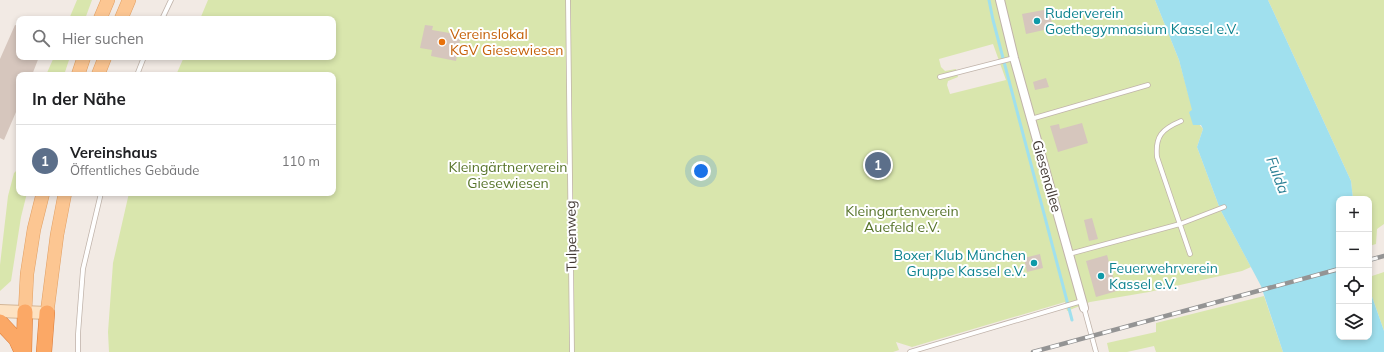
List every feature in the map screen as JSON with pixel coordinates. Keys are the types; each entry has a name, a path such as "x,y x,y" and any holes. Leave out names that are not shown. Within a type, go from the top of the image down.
{"highway":[{"path":"23,352 24,312"},
{"path":"44,352 47,313"},
{"path":"0,322 16,339 23,352"}],"main road":[{"path":"101,16 108,0"},
{"path":"122,16 129,0"},
{"path":"79,72 83,60"},
{"path":"99,72 104,60"},
{"path":"24,312 27,274 34,229 42,196"},
{"path":"0,312 47,313 57,235 64,196"}],"street":[{"name":"Giesenallee","path":"1000,0 1010,59 1031,119 1083,304"}],"lane":[{"path":"163,16 171,0"},
{"name":"Tulpenweg","path":"568,0 572,352"},
{"path":"940,77 1010,59"},
{"path":"138,72 143,60"},
{"path":"1031,119 1148,85"},
{"path":"1181,121 1172,125 1160,135 1157,140 1156,148 1157,158 1190,254"},
{"path":"78,352 83,269 100,196"},
{"path":"1069,254 1180,224 1224,207"},
{"path":"910,352 1073,303 1083,304"},
{"name":"Giesenallee","path":"1083,304 1096,352"}],"green space":[{"path":"77,0 92,0 86,16 70,16"},
{"path":"208,0 1155,0 1179,60 1193,111 1189,112 1203,129 1197,147 1220,209 1251,267 1242,271 1149,292 1090,302 1067,311 1065,302 912,347 896,342 899,350 893,352 109,352 108,332 113,263 128,196 336,196 336,72 177,72 183,60 336,60 336,16 201,16","holes":["993,44 1006,80 950,94 947,85 948,81 958,77 956,69 945,71 941,67 939,59"]},
{"path":"1268,0 1384,0 1384,224 1377,229 1376,244 1372,245 1372,196 1353,196 1351,181"},
{"path":"53,60 69,60 65,72 47,72"},
{"path":"16,171 16,196 26,196 21,217 11,281 0,291 0,265 8,196 14,173"},
{"path":"1384,272 1384,331 1372,297 1372,276"},
{"path":"1264,296 1283,352 1156,352 1154,346 1127,352 1109,352 1107,343 1156,332 1156,323"}],"water":[{"name":"Fulda","path":"1155,0 1268,0 1351,181 1353,196 1336,196 1336,340 1372,340 1372,297 1384,331 1384,352 1283,352 1261,286 1220,209 1197,147 1203,129 1201,125 1193,125 1189,112 1192,110 1179,60"}],"building":[{"name":"Ruderverein Goethegymnasium Kassel e.V.","path":"1049,9 1053,28 1026,34 1022,14"},
{"path":"15,25 16,60 38,60 33,72 16,72 16,112 4,140 0,138 0,59"},
{"path":"425,25 433,26 432,30 461,35 456,61 431,56 432,50 420,48"},
{"path":"1046,78 1049,87 1035,90 1033,82"},
{"path":"1082,123 1088,143 1058,152 1050,126 1059,124 1060,129"},
{"path":"883,158 885,170 873,172 871,160"},
{"path":"1092,218 1098,239 1089,241 1084,220"},
{"name":"Boxer Klub München Gruppe Kassel e.V.","path":"1040,254 1043,268 1027,272 1024,258"},
{"name":"Feuerwehrverein Kassel e.V.","path":"1107,255 1117,291 1096,297 1086,261"}],"waterway":[{"path":"989,0 1072,320"}],"railway":[{"path":"1372,259 1384,256"},
{"path":"1033,352 1336,270"}],"place":[{"name":"Ruderverein Goethegymnasium Kassel e.V.","path":"1037,21"},
{"name":"Vereinslokal KGV Giesewiesen","path":"442,42"},
{"name":"Vereinshaus","path":"878,165"},
{"name":"Boxer Klub München Gruppe Kassel e.V.","path":"1034,263"},
{"name":"Feuerwehrverein Kassel e.V.","path":"1101,276"}],"park label":[{"name":"Kleingärtnerverein Giesewiesen","path":"508,176"},
{"name":"Kleingartenverein Auefeld e.V.","path":"902,220"}]}
